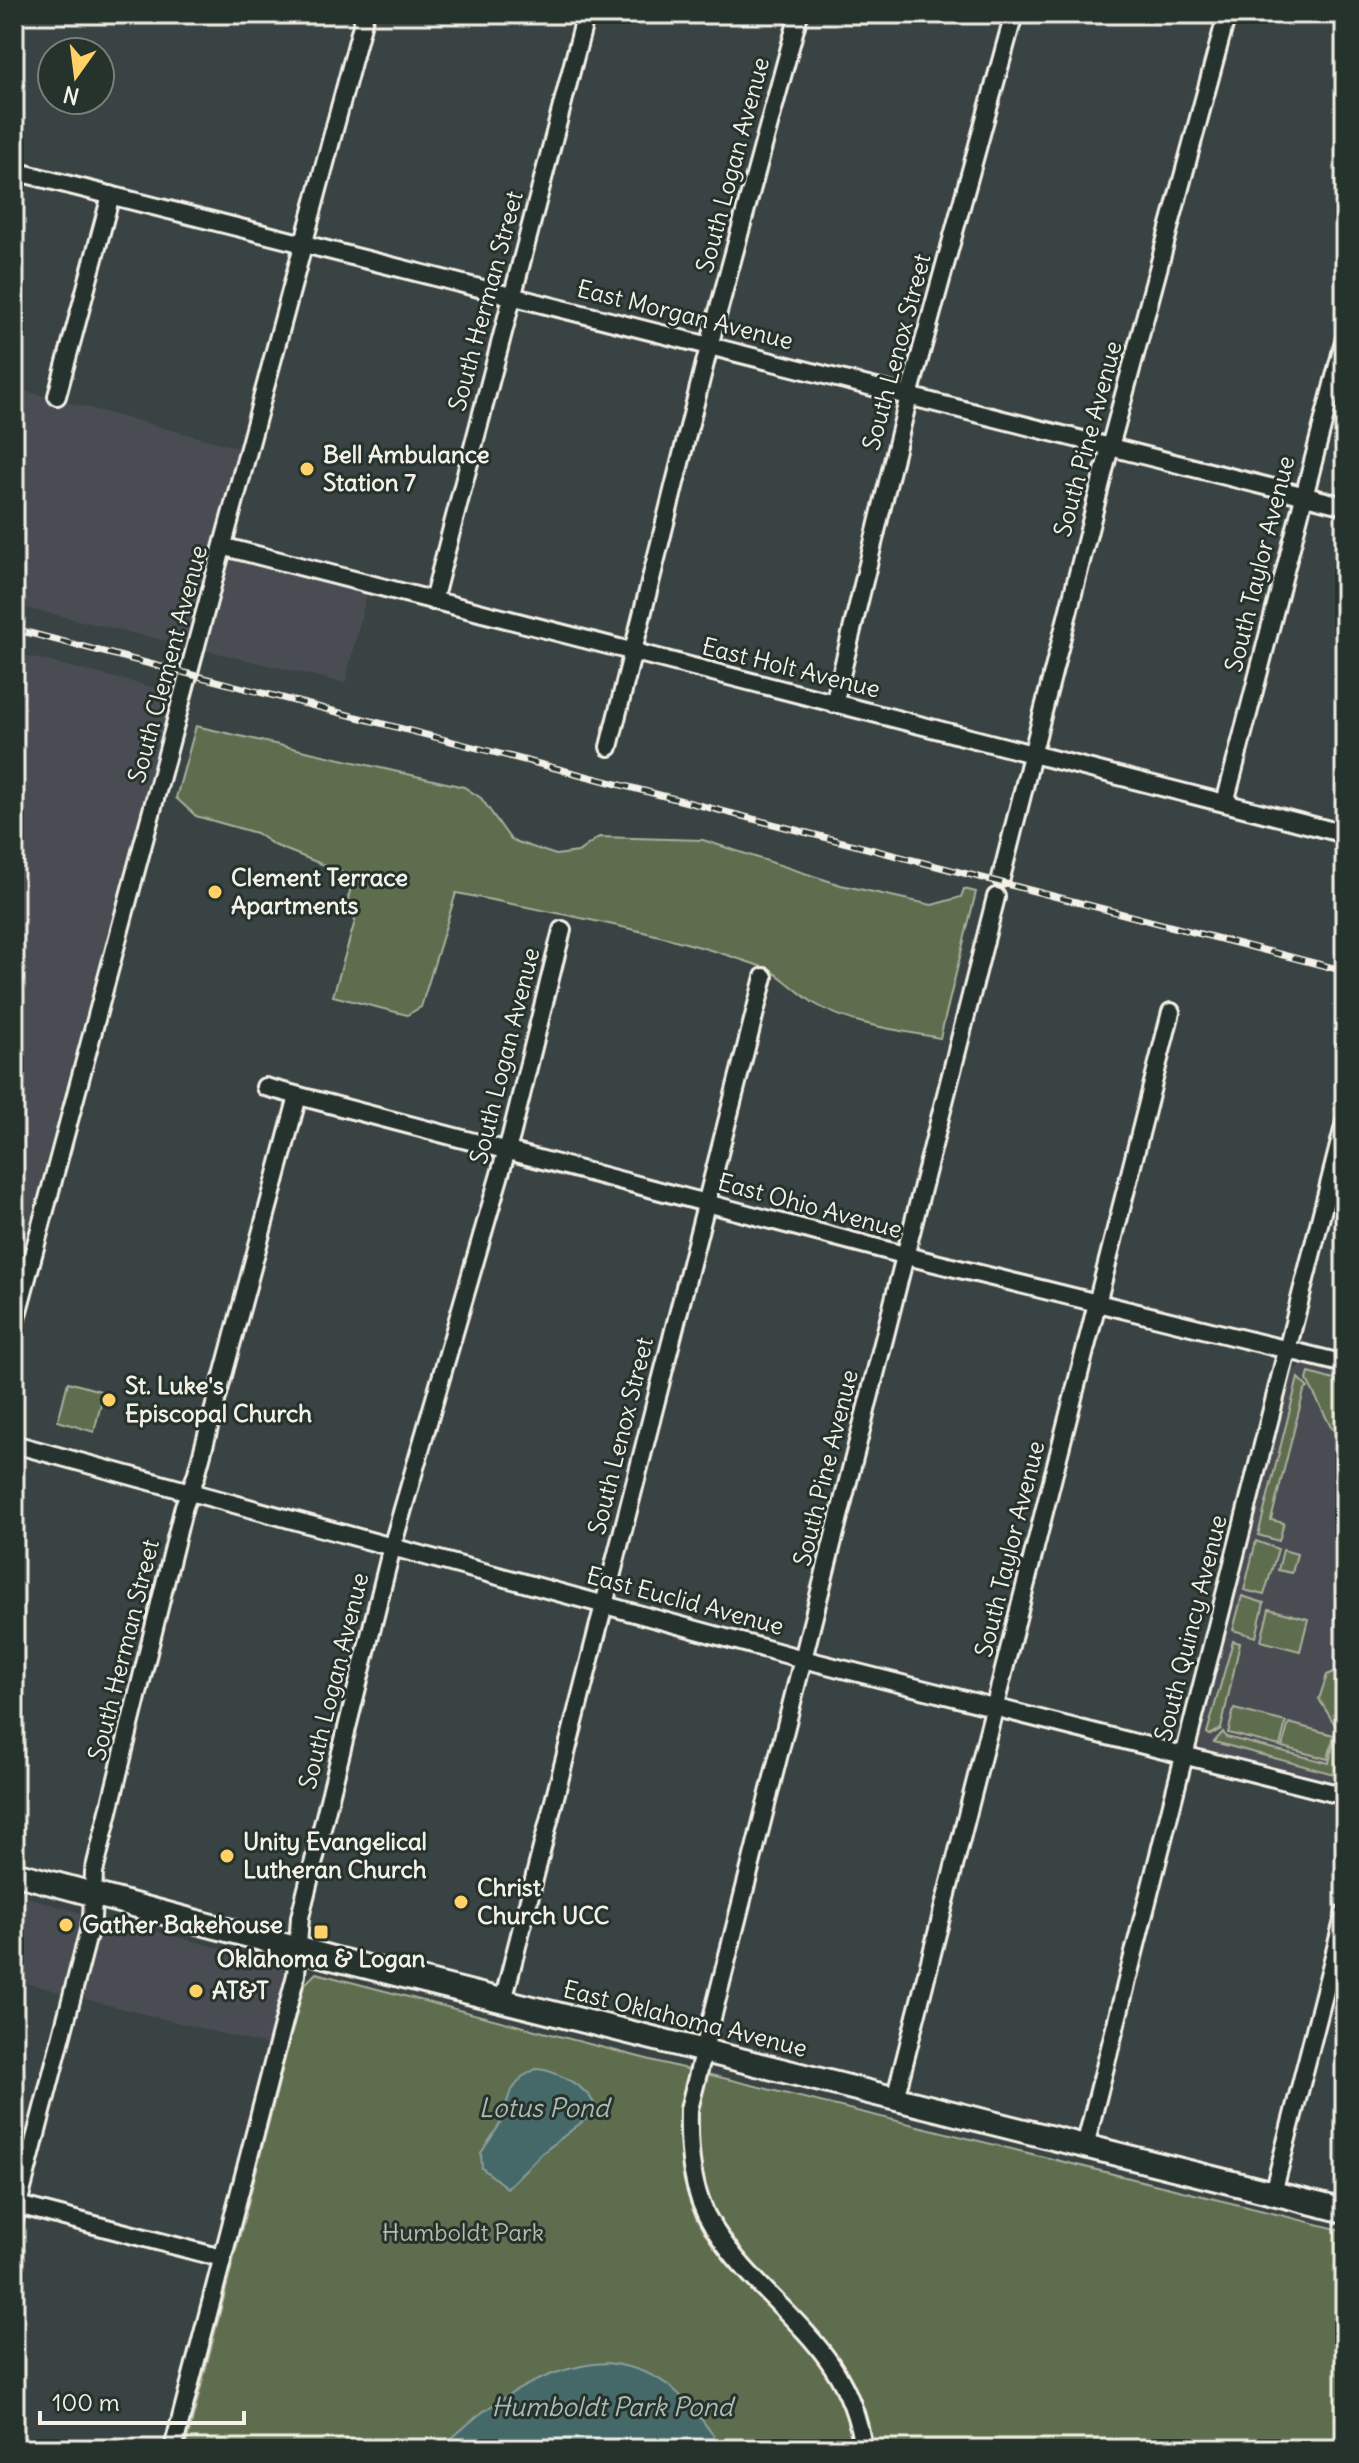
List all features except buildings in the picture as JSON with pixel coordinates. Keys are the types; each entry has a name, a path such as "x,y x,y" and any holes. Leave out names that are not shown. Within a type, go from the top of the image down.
{"main road":[{"name":"East Oklahoma Avenue","path":"14,1873 503,2001 1345,2211"}],"street":[{"name":"South Clement Avenue","path":"14,1326 225,547 365,14"},
{"name":"South Herman Street","path":"433,601 586,14"},
{"name":"South Logan Avenue","path":"609,747 709,346 799,14"},
{"name":"South Lenox Street","path":"834,704 909,396 1014,14"},
{"name":"South Pine Avenue","path":"1001,878 1110,447 1227,14"},
{"name":"East Morgan Avenue","path":"14,171 1345,506"},
{"path":"57,396 111,195"},
{"name":"South Taylor Avenue","path":"1225,803 1302,495 1345,338"},
{"name":"East Holt Avenue","path":"225,547 1345,834"},
{"name":"South Pine Avenue","path":"863,2449 859,2420 836,2368 820,2346 746,2272 711,2225 696,2188 688,2146 689,2109 996,897"},
{"name":"South Logan Avenue","path":"173,2449 296,1975 300,1917 392,1547 506,1151 562,930"},
{"name":"South Lenox Street","path":"503,2001 764,977"},
{"name":"South Taylor Avenue","path":"895,2099 1171,1012"},
{"name":"East Ohio Avenue","path":"265,1087 905,1255 1345,1364"},
{"name":"South Herman Street","path":"15,2209 91,1923 94,1872 190,1491 298,1096"},
{"name":"South Quincy Avenue","path":"1085,2146 1345,1122"},
{"name":"East Euclid Avenue","path":"14,1444 803,1659 1345,1796"},
{"path":"1273,2193 1345,1913"},
{"path":"15,2209 222,2258"}],"shaded area":[{"path":"14,388 250,451 228,533 241,562 367,593 345,683 14,605"},
{"path":"14,653 172,692 14,1279"},
{"path":"1304,1364 1345,1374 1345,1787 1203,1751 1198,1743 1292,1371"},
{"path":"14,1684 26,1687 14,1735"},
{"path":"14,1893 80,1913 82,1924 64,1993 14,1980"},
{"path":"110,1919 282,1965 286,1975 267,2045 85,1999 83,1996 100,1928"}],"green space":[{"path":"196,726 464,787 481,798 511,840 556,855 578,852 599,837 703,840 841,885 932,905 961,897 964,889 976,892 940,1038 846,1018 817,1005 766,969 720,953 608,924 456,893 421,1007 407,1015 333,996 355,921 348,898 354,877 274,845 256,833 196,816 176,798"},
{"path":"1309,1373 1345,1383 1345,1441 1332,1429 1307,1380"},
{"path":"1298,1378 1308,1388 1304,1391 1271,1520 1284,1523 1279,1541 1258,1535"},
{"path":"68,1382 104,1392 94,1432 58,1421"},
{"path":"1256,1541 1278,1549 1264,1595 1244,1590"},
{"path":"1283,1550 1297,1554 1292,1573 1278,1570"},
{"path":"1242,1596 1264,1603 1256,1637 1233,1630"},
{"path":"1269,1609 1308,1619 1300,1651 1261,1641"},
{"path":"1233,1641 1240,1643 1221,1729 1210,1735 1207,1733"},
{"path":"1336,1671 1345,1672 1345,1777 1214,1742 1223,1732 1226,1737 1329,1763 1337,1728 1319,1699 1327,1675"},
{"path":"1234,1709 1286,1722 1280,1746 1228,1733"},
{"path":"1289,1723 1334,1735 1328,1759 1282,1747"},
{"name":"Humboldt Park","path":"316,1973 670,2065 1345,2231 1345,2449 185,2449 304,1985"}],"water":[{"name":"Lotus Pond","path":"536,2069 553,2073 581,2088 594,2103 596,2111 541,2154 507,2188 482,2168 481,2153 500,2124 510,2093 522,2077"},
{"name":"Humboldt Park Pond","path":"607,2363 628,2367 662,2381 699,2416 723,2449 436,2449 480,2414 524,2386 573,2368"}],"railway":[{"path":"14,629 1345,971"}],"place":[{"name":"Bell Ambulance Station 7","path":"307,469"},
{"name":"Clement Terrace Apartments","path":"215,892"},
{"name":"St. Luke's Episcopal Church","path":"109,1400"},
{"name":"Unity Evangelical Lutheran Church","path":"227,1856"},
{"name":"Christ Church UCC","path":"461,1902"},
{"name":"Gather Bakehouse","path":"66,1925"},
{"name":"Oklahoma & Logan","path":"321,1932"},
{"name":"AT&T","path":"196,1991"}]}
